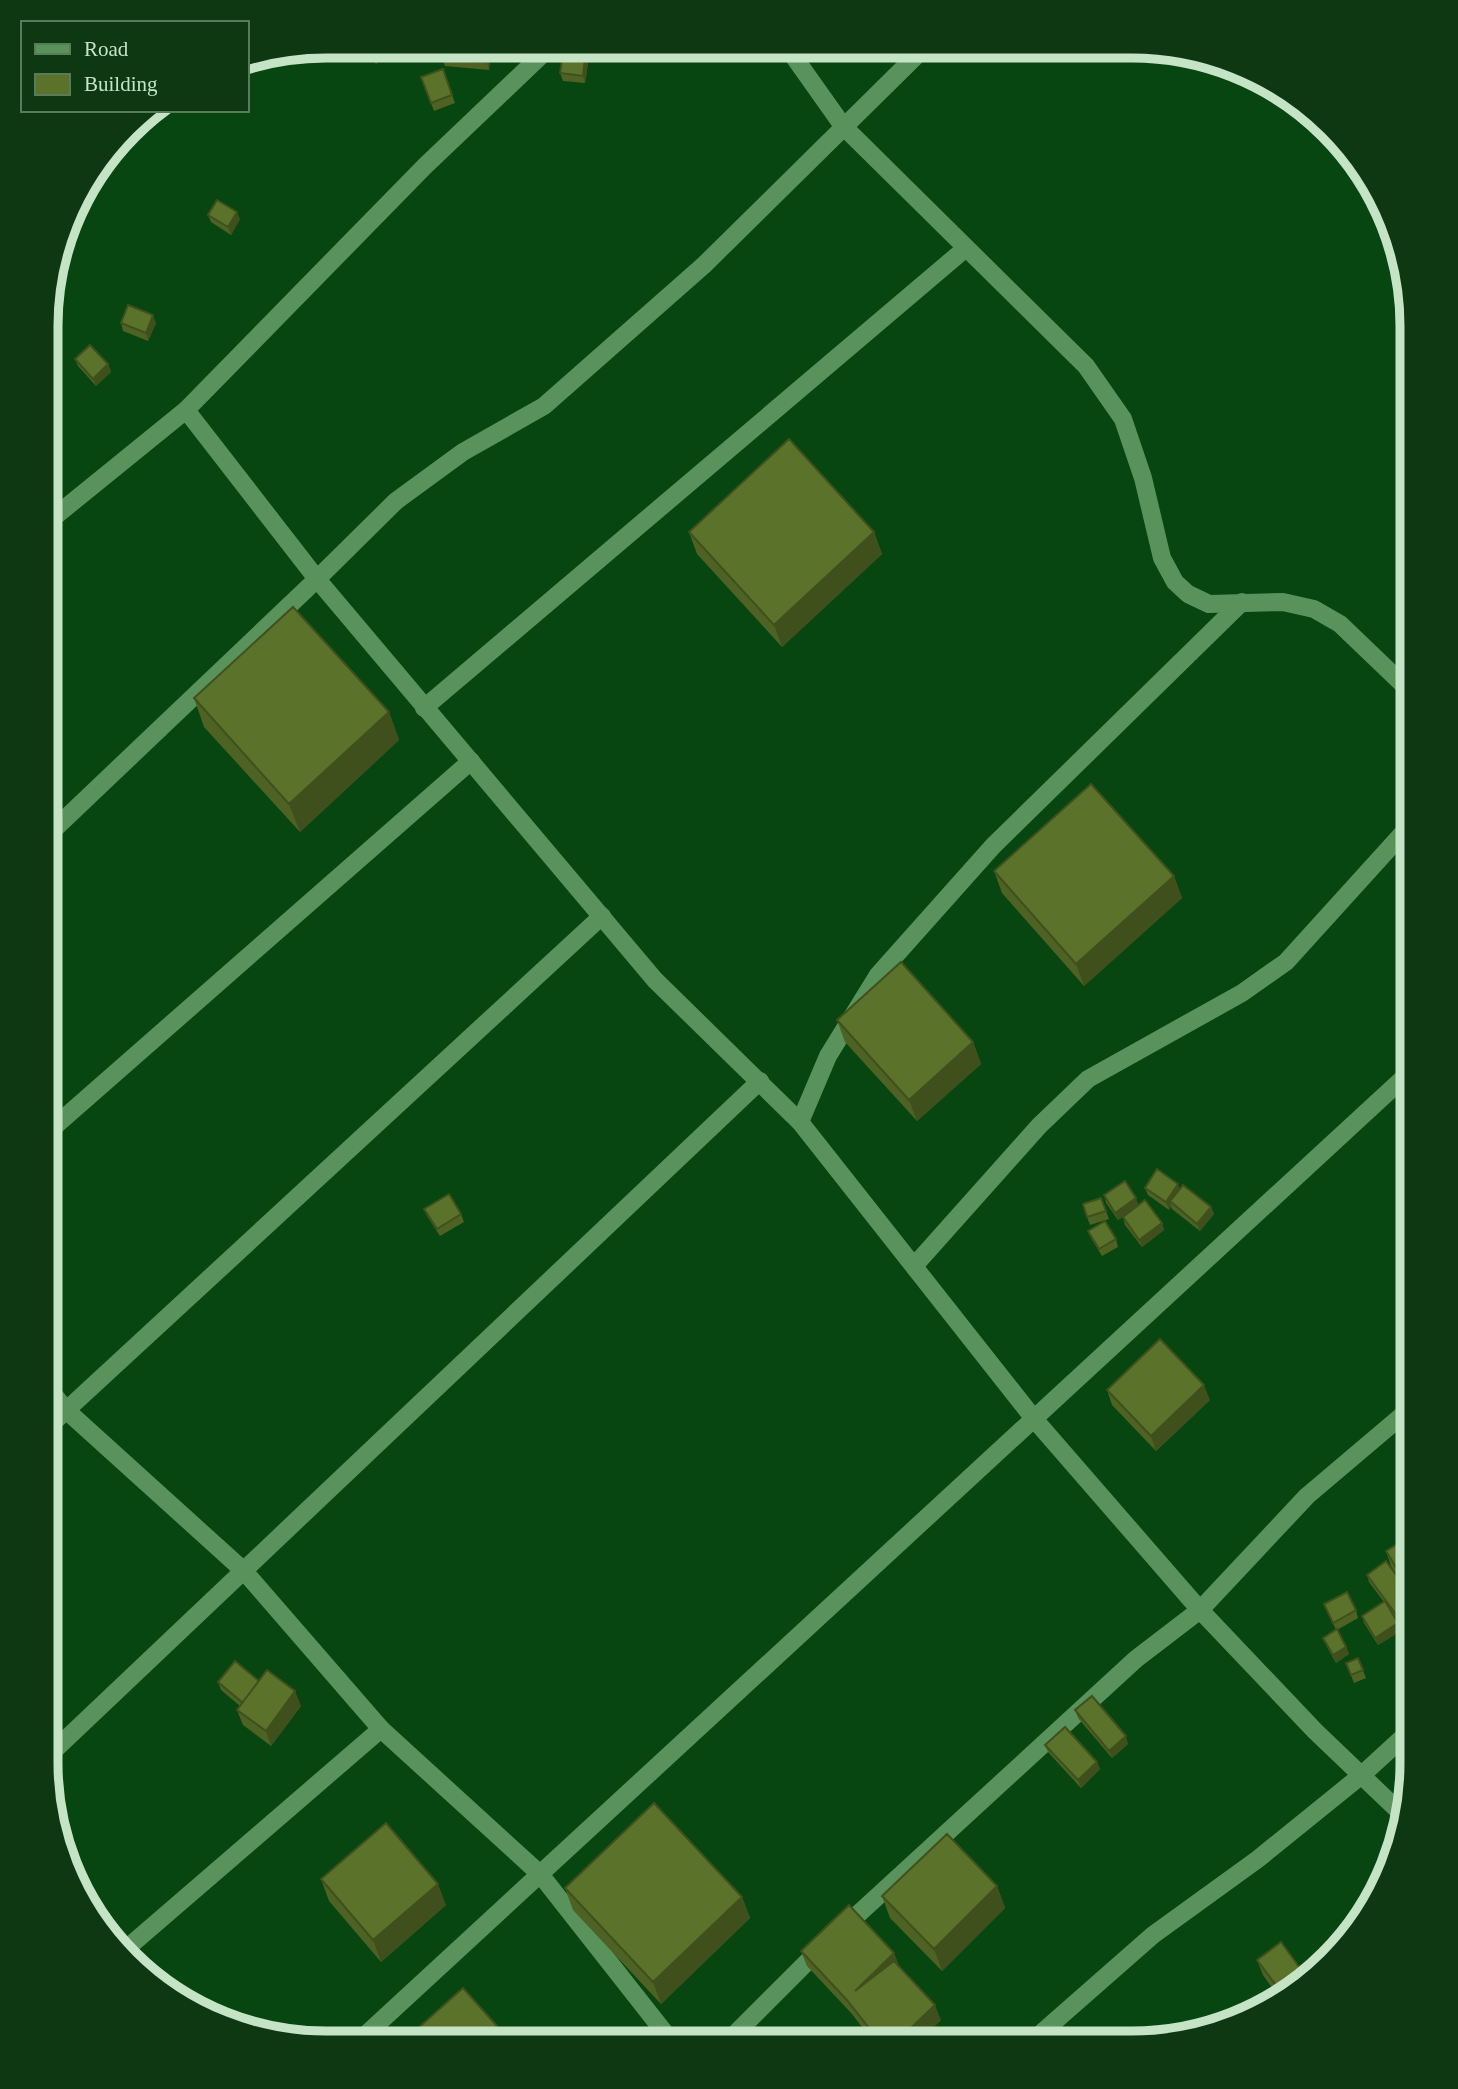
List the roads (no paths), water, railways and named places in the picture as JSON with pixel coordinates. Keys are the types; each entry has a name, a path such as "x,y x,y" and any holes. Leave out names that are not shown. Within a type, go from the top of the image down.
{"street":[{"path":"58,514 186,410 425,166 538,58"},
{"path":"795,58 844,126 1086,366 1123,419 1143,478 1162,558 1175,582 1188,594 1209,604 1283,602 1314,608 1340,624 1400,682"},
{"path":"58,826 396,501 463,452 544,406 704,265 914,58"},
{"path":"424,708 966,248"},
{"path":"186,410 317,579 655,979 800,1122 1035,1420 1200,1610 1315,1731 1396,1807"},
{"path":"800,1122 828,1056 877,975 993,846 1242,602"},
{"path":"58,1123 471,761"},
{"path":"915,1265 1040,1126 1088,1079 1242,993 1286,962 1400,836"},
{"path":"58,1418 602,916"},
{"path":"58,1747 760,1081"},
{"path":"370,2031 1400,1081"},
{"path":"58,1400 244,1571 381,1730 540,1874 663,2031"},
{"path":"738,2031 799,1968 1136,1659 1200,1610 1307,1496 1400,1417"},
{"path":"129,1946 381,1730"},
{"path":"1044,2031 1153,1935 1258,1859 1363,1774 1400,1740"}]}
